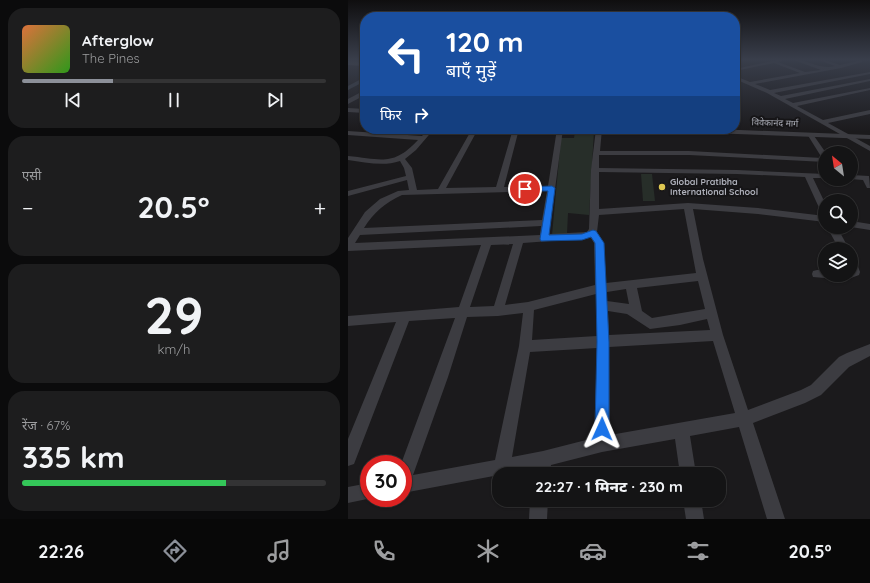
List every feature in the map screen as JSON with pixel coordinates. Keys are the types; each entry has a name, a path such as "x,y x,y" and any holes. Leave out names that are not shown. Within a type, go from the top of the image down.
{"street":[{"path":"752,83 870,149"},
{"path":"769,92 816,83"},
{"path":"781,98 854,83"},
{"path":"792,105 870,89"},
{"path":"348,102 360,95"},
{"path":"348,110 360,111"},
{"path":"822,122 870,112"},
{"name":"विवेकानंद मार्ग","path":"740,132 870,137"},
{"path":"348,133 360,134"},
{"path":"363,134 423,138"},
{"path":"348,158 387,162 401,158 427,134"},
{"path":"441,191 472,134"},
{"path":"499,189 515,134"},
{"path":"544,239 559,134"},
{"path":"598,134 595,170 593,233 599,243 602,305 602,444"},
{"path":"810,134 818,147"},
{"path":"596,153 689,153 818,158"},
{"path":"401,158 408,168 413,192"},
{"path":"595,170 737,172 818,176"},
{"path":"808,175 818,197"},
{"path":"348,194 410,177"},
{"path":"858,177 866,178 869,183"},
{"path":"348,246 368,214 383,201 392,196 413,192 552,188"},
{"path":"594,212 688,206 758,211 818,218"},
{"path":"688,206 717,335 776,519"},
{"path":"357,232 547,223"},
{"path":"858,225 870,227"},
{"path":"348,246 582,237 593,233"},
{"path":"498,311 519,240"},
{"path":"412,455 441,377 486,241"},
{"path":"348,321 463,312 498,311 529,307 601,288 703,276"},
{"path":"630,285 637,314"},
{"path":"602,305 630,309 650,324 680,320 712,313"},
{"path":"502,466 525,346 529,307"},
{"path":"348,458 406,316"},
{"path":"525,346 717,335"},
{"path":"412,483 502,466 542,466 602,444 744,419 805,396 816,390 844,362 870,350"},
{"path":"681,429 687,467"},
{"path":"348,495 360,493"},
{"path":"538,519 539,507"},
{"path":"693,507 695,519"}],"shaded area":[{"path":"575,134 594,134 589,215 568,213 567,234 552,235 561,138 574,138"},
{"path":"641,174 652,174 655,201 643,201"}],"waterway":[{"path":"348,88 357,83"}],"place":[{"name":"Global Pratibha International School","path":"662,187"}],"route":[{"path":"525,189 552,188 544,239 582,237 593,233 599,243 603,342 602,429"}]}
